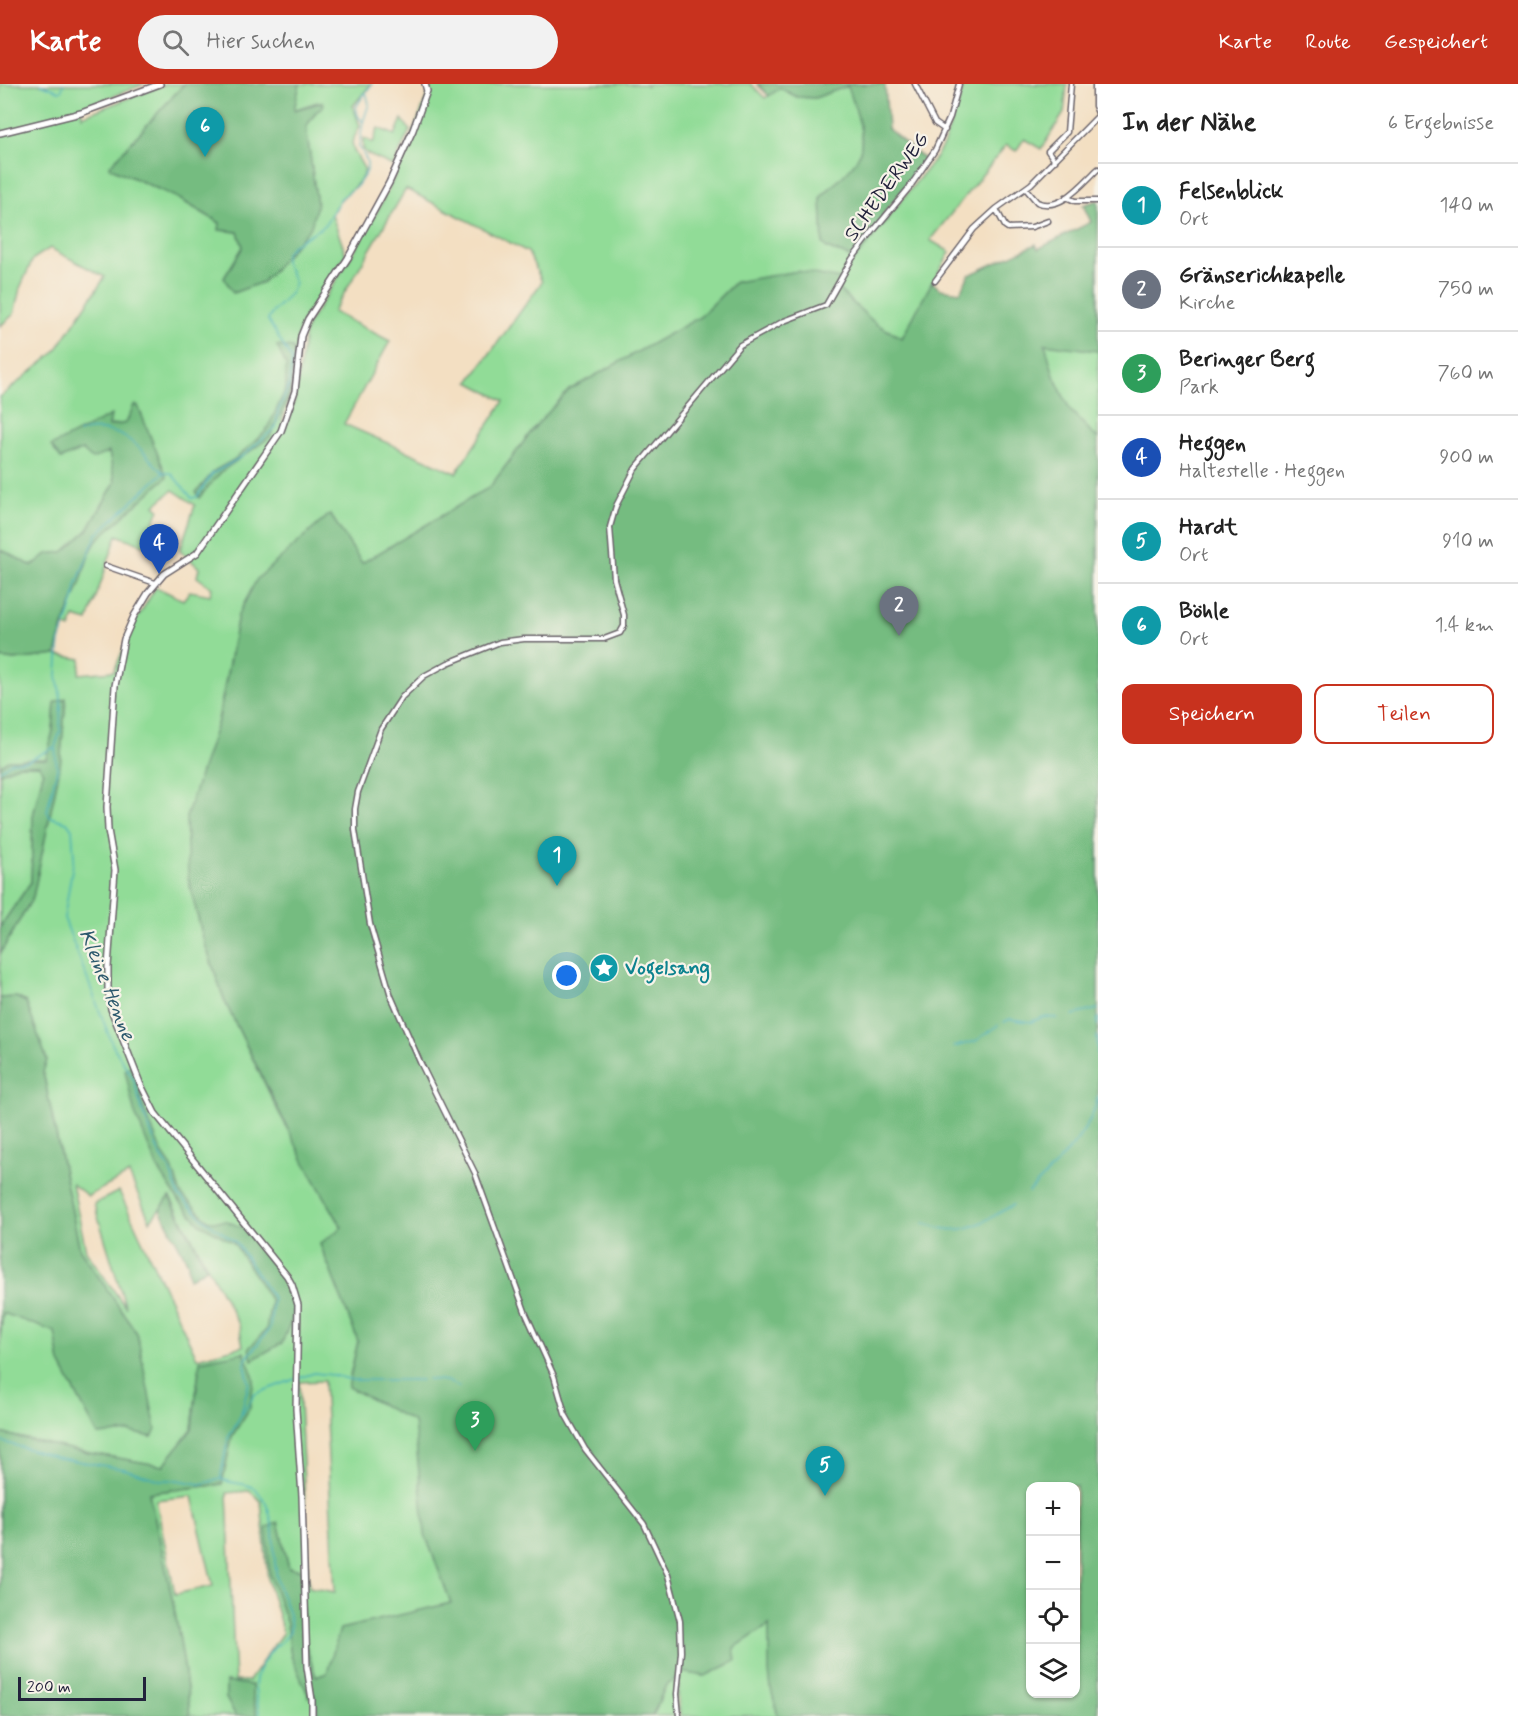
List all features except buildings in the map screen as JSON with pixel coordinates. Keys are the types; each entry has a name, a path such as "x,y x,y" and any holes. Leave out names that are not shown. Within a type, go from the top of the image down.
{"street":[{"path":"0,133 81,113 159,84"},
{"path":"312,1716 296,1409 298,1320 295,1294 287,1276 151,1107 111,1009 108,995 108,949 116,875 108,830 107,807 115,686 126,633 155,583 170,570 196,555 285,422 295,391 301,336 308,319 348,258 380,201 427,91 425,84"},
{"path":"915,84 935,123 945,130"},
{"name":"SCHEDERWEG","path":"679,1716 677,1690 681,1652 680,1621 668,1575 644,1524 585,1449 565,1414 554,1376 526,1314 475,1173 400,1019 370,924 357,849 355,809 372,750 386,719 410,688 429,672 500,642 524,639 604,639 620,633 624,626 624,615 614,579 610,528 616,506 635,469 740,345 764,330 824,306 828,302 852,260 922,171 945,130 959,84"},
{"path":"1055,161 1048,151 1066,132 1071,84"},
{"path":"935,281 974,229 996,208 1026,189 1098,115 1095,106 1095,84"},
{"path":"1026,189 1033,199 1041,204 1054,203 1066,197 1098,169"},
{"path":"1066,197 1076,201 1098,201"},
{"path":"996,208 1008,228 1032,227 1048,221"},
{"path":"106,566 155,583"}],"green space":[{"path":"0,84 145,84 81,108 82,116 166,84 184,84 109,167 176,197 220,223 220,230 238,232 243,247 224,278 317,204 306,127 316,112 317,102 293,110 300,84 371,84 353,106 360,126 352,142 354,151 365,170 358,183 335,207 332,215 346,255 304,318 298,334 291,393 282,421 285,429 295,399 308,324 378,210 398,170 432,84 645,84 647,86 648,84 751,84 765,98 780,88 797,97 815,98 848,85 861,132 860,151 850,169 821,197 823,244 827,248 855,259 936,157 944,143 965,84 1067,84 1064,113 1041,149 1024,139 1016,151 1006,145 930,240 950,252 902,338 876,324 840,291 838,285 735,282 700,317 569,390 534,428 490,487 361,564 330,514 238,615 188,877 203,938 225,1002 278,1111 342,1228 320,1244 358,1341 350,1375 630,1571 316,1677 302,1634 302,1570 289,1568 278,1522 270,1575 287,1625 291,1656 314,1694 319,1716 257,1716 252,1685 226,1682 226,1698 236,1716 190,1716 168,1576 149,1493 222,1484 232,1436 250,1407 200,1361 192,1429 163,1466 78,1451 0,1433 0,1338 3,1312 56,1332 60,1363 98,1435 130,1432 152,1437 137,1333 80,1250 43,1071 47,1060 26,1002 16,997 0,998 0,954 33,897 60,767 66,699 55,702 53,731 46,759 9,760 0,766 0,658 14,660 56,655 81,659 79,674 114,671 136,620 156,587 183,600 190,591 210,595 212,588 197,577 199,568 180,550 195,505 173,490 155,505 159,509 145,546 117,535 88,621 74,617 70,629 63,626 91,552 103,534 142,418 138,406 135,405 127,423 108,426 110,416 95,424 82,450 109,452 115,482 88,530 63,552 47,554 32,566 0,551 0,397 55,352 105,277 50,248 33,259 20,288 14,314 0,326","holes":["406,189 528,252 542,282 469,382 504,401 456,473 344,424 390,341 333,312","129,1174 150,1221 170,1197 239,1325 243,1346 197,1358 119,1191 94,1204 126,1308 86,1251 72,1184 88,1196","324,1381 335,1592 309,1587 299,1382","249,1491 261,1501 268,1581 283,1632 249,1681 235,1681 227,1493","192,1496 213,1586 175,1594 156,1500","425,1534 464,1605 410,1613 451,1603"]},
{"path":"184,84 300,84 294,110 323,102 324,105 306,127 317,204 311,227 263,282 233,293 224,278 243,247 238,232 219,230 220,223 176,197 109,167"},
{"path":"757,84 885,84 888,129 924,159 882,215 888,219 855,259 827,248 823,244 821,197 850,169 860,151 861,132 848,86 815,98 797,97 780,88 769,96"},
{"path":"402,119 410,130 393,166 367,154 363,149 363,138 373,143 378,128 395,135"},
{"path":"1098,201 1098,351 1045,344 1054,376 1070,410 1098,439 1098,1716 778,1716 769,1672 769,1625 734,1648 736,1661 705,1676 677,1673 677,1679 666,1685 652,1716 319,1716 314,1695 309,1697 291,1656 287,1625 270,1575 266,1528 278,1522 289,1568 302,1570 302,1634 316,1677 327,1673 340,1629 451,1603 425,1534 414,1422 348,1387 358,1341 320,1244 342,1227 306,1165 225,1002 203,938 188,877 186,817 219,718 238,615 257,579 330,514 362,563 490,487 534,428 569,390 700,317 735,282 798,271 841,279 838,285 840,291 876,324 902,338 932,282 940,289 960,292 969,275 1036,244 1038,249 1091,222 1083,205"},
{"path":"1044,343 1098,351 1098,439 1070,410 1054,376"},
{"path":"277,346 293,348 294,359 289,395 270,437 221,472 199,498 196,492 215,470 235,459 265,432 273,417 286,388 286,365"},
{"path":"134,405 138,406 167,477 97,540 88,556 80,584 63,626 56,655 14,660 0,658 0,551 32,566 47,554 63,552 88,530 115,482 109,452 92,459 82,450 61,459 51,446 111,415 109,426 126,423"},
{"path":"66,698 60,767 33,897 0,954 0,927 31,882 33,816 43,773 39,765 19,765 0,773 0,766 9,760 46,759 53,731 55,702"},
{"path":"19,765 40,765 43,773 33,816 31,882 0,927 0,773"},
{"path":"16,997 26,1002 47,1060 43,1072 80,1250 137,1333 156,1430 152,1437 130,1432 98,1435 60,1363 55,1332 3,1313 0,1338 0,998"},
{"path":"131,1065 141,1092 141,1101 162,1153 172,1167 181,1194 209,1221 226,1221 246,1229 286,1282 294,1302 293,1316 282,1343 252,1360 249,1348 266,1330 271,1301 234,1243 200,1224 179,1201 157,1167 134,1111 125,1070"},
{"path":"169,1197 207,1268 189,1279 188,1263 160,1210"},
{"path":"244,1352 254,1378 250,1408 232,1436 222,1484 149,1493 168,1576 190,1716 0,1716 0,1433 78,1451 163,1466 192,1429 200,1361"},
{"path":"769,1625 772,1682 778,1716 680,1716 678,1692 681,1672 705,1676 735,1661 733,1648"},
{"path":"675,1679 677,1716 653,1716 666,1685"},
{"path":"226,1682 252,1685 257,1716 236,1716 226,1698"}],"waterway":[{"path":"41,84 59,91 62,90 63,84"},
{"name":"Kleine Henne","path":"260,1716 255,1688 258,1673 274,1648 289,1634 291,1626 276,1576 272,1526 266,1503 255,1489 221,1479 221,1475 228,1438 241,1415 249,1382 246,1359 270,1328 273,1298 236,1242 206,1221 179,1196 169,1168 159,1153 142,1110 134,1080 113,1046 64,918 74,857 72,829 67,822 50,817 47,811 57,769 55,747 60,732 61,699 57,676 60,641 74,600 76,585 97,534 163,473 171,473 192,498 197,497 212,474 243,456 276,427 278,411 289,386 292,360 268,320 290,294 295,283 285,262 285,254 294,244 324,226 341,198 357,186 367,171 367,161 359,146 369,104 366,92 372,84"},
{"name":"Kleine Henne","path":"362,121 356,107 365,93"},
{"path":"79,433 93,430 116,433 140,448 163,472"},
{"path":"0,770 12,762 27,761 55,747"},
{"path":"1073,1015 1098,1009"},
{"path":"1004,1022 1010,1019 1031,1022 1043,1017 1057,1018"},
{"path":"1097,1025 1098,1018"},
{"path":"953,1047 976,1041 998,1025"},
{"path":"1097,1036 1098,1067"},
{"path":"1029,1192 1080,1136 1094,1110 1098,1096"},
{"path":"924,1223 956,1230 982,1223 1013,1205"},
{"path":"299,1378 314,1373 352,1380 422,1380"},
{"path":"242,1414 255,1394 295,1379"},
{"path":"428,1379 447,1381 459,1387"},
{"path":"0,1441 59,1458 124,1469 160,1480 200,1484 221,1479"}],"place":[{"name":"Böhle","path":"205,157"},
{"name":"Heggen","path":"159,574"},
{"name":"Gränserichkapelle","path":"899,636"},
{"name":"Felsenblick","path":"557,886"},
{"name":"Vogelsang","path":"604,968"},
{"name":"Beringer Berg","path":"475,1451"},
{"name":"Hardt","path":"825,1496"}]}
